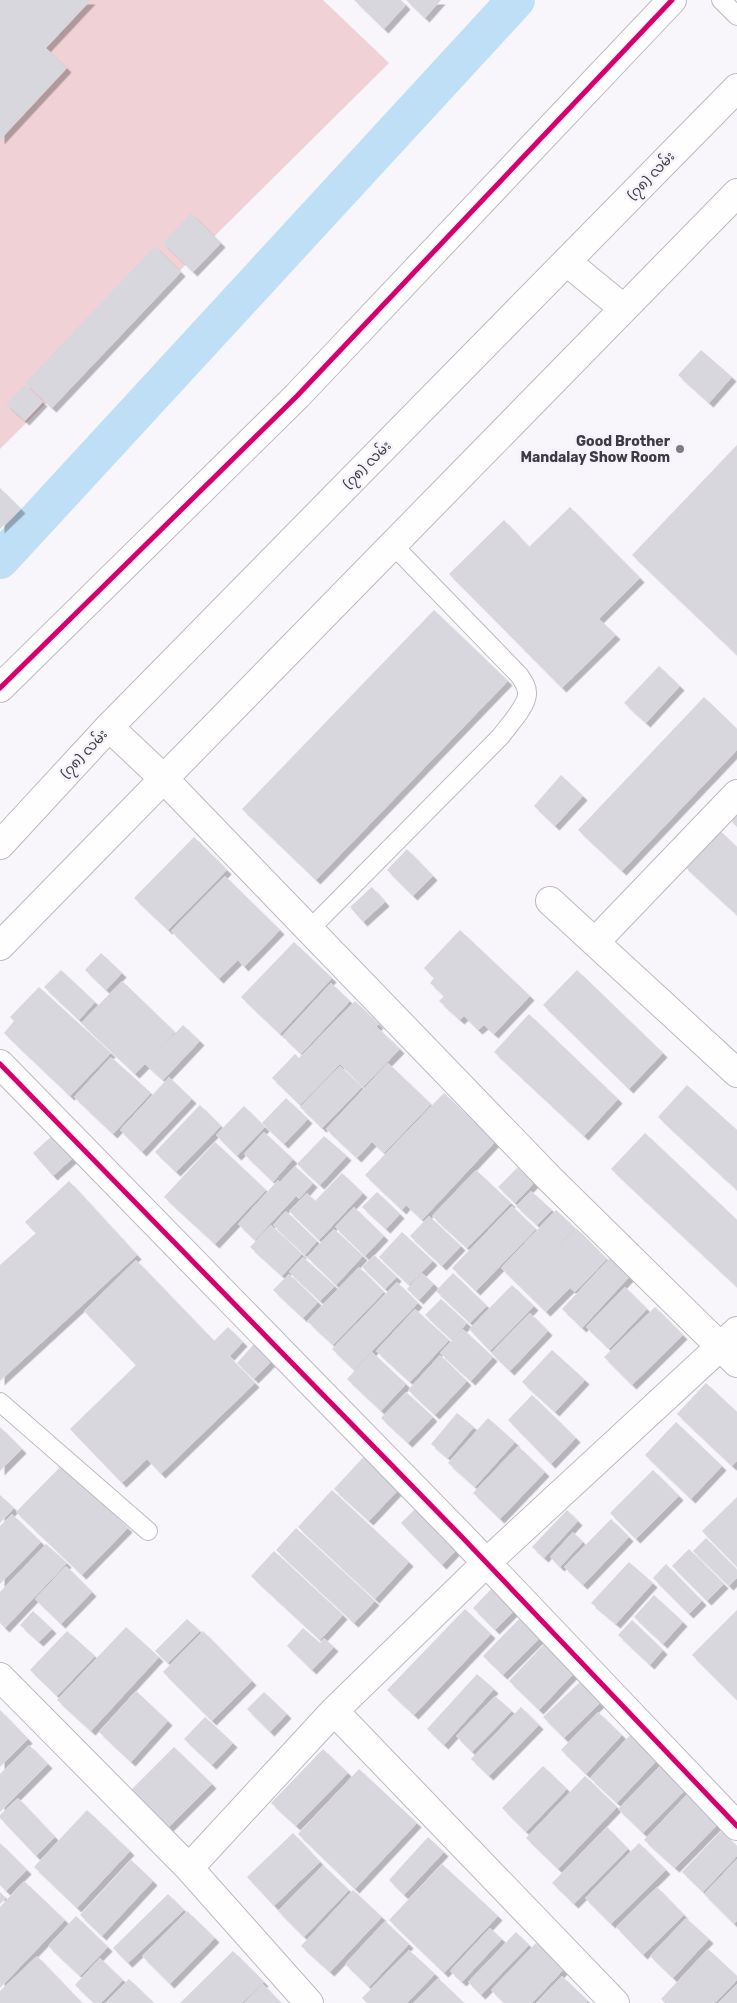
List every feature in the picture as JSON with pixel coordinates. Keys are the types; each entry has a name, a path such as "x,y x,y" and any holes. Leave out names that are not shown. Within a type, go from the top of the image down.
{"main road":[{"path":"0,688 297,396 672,0"},
{"name":"(၇၈) လမ်း","path":"0,845 109,726 737,88"},
{"path":"0,946 737,193"},
{"path":"567,262 624,308"},
{"path":"109,726 163,778 550,1179 732,1347 486,1562 334,1711 189,1868"},
{"path":"595,942 737,794"},
{"path":"550,901 737,1073"},
{"path":"0,1064 486,1562 737,1826"},
{"path":"0,1677 189,1868 309,2003"},
{"path":"334,1711 615,2003"}],"lane":[{"path":"721,0 737,16"},
{"path":"309,930 501,736 523,705 528,694 526,686 519,675 392,544"},
{"path":"0,1402 148,1531"}],"shaded area":[{"path":"0,0 323,0 389,63 0,449"}],"building":[{"path":"0,0 91,0 46,48 67,68 0,140"},
{"path":"354,0 401,0 406,5 384,29"},
{"path":"406,0 441,0 425,18"},
{"path":"191,213 221,243 193,272 163,243"},
{"path":"155,246 181,272 52,408 25,383"},
{"path":"701,350 732,377 709,403 678,375"},
{"path":"24,385 43,402 25,421 6,404"},
{"path":"737,445 737,655 632,555"},
{"path":"0,488 21,509 0,529"},
{"path":"570,507 640,578 599,619 616,635 562,688 449,574 504,520 529,547"},
{"path":"434,610 508,681 316,880 242,809"},
{"path":"659,666 680,686 646,723 624,703"},
{"path":"704,697 737,729 737,750 622,871 578,830"},
{"path":"561,775 583,796 555,826 534,806"},
{"path":"737,809 737,826 728,818"},
{"path":"718,829 737,847 737,915 684,866"},
{"path":"194,837 227,870 168,930 134,898"},
{"path":"407,849 433,876 413,896 387,870"},
{"path":"225,876 280,930 244,967 238,960 219,979 171,931"},
{"path":"372,887 385,902 363,922 350,907"},
{"path":"460,930 530,996 494,1034 484,1025 478,1030 464,1016 460,1020 439,1001 444,996 430,983 434,978 424,968"},
{"path":"294,942 332,978 280,1034 241,997"},
{"path":"101,953 122,973 106,990 85,970"},
{"path":"61,970 95,1002 79,1020 44,987"},
{"path":"577,970 663,1053 629,1089 543,1005"},
{"path":"122,981 175,1032 155,1055 183,1025 200,1041 163,1080 145,1064 135,1074 81,1023"},
{"path":"331,983 350,1001 301,1054 282,1036"},
{"path":"39,987 111,1053 70,1096 4,1033 14,1021 10,1017"},
{"path":"355,1001 379,1024 300,1105 272,1078 295,1054 299,1058"},
{"path":"529,1014 618,1099 584,1136 494,1052"},
{"path":"377,1027 400,1049 363,1087 340,1064"},
{"path":"111,1057 151,1093 113,1134 74,1097"},
{"path":"388,1063 431,1104 384,1153 372,1142 357,1158 326,1129"},
{"path":"340,1066 362,1087 322,1128 300,1107"},
{"path":"169,1077 192,1099 142,1152 120,1130"},
{"path":"687,1085 737,1130 737,1190 658,1117"},
{"path":"444,1093 495,1142 422,1220 406,1205 402,1210 365,1175"},
{"path":"286,1098 308,1119 284,1144 262,1123"},
{"path":"200,1105 221,1126 176,1172 155,1152"},
{"path":"244,1106 265,1127 237,1156 216,1135"},
{"path":"264,1132 293,1159 273,1182 244,1154"},
{"path":"645,1133 737,1220 737,1287 611,1169"},
{"path":"53,1135 73,1158 53,1176 33,1153"},
{"path":"324,1136 347,1156 320,1185 297,1164"},
{"path":"215,1142 266,1190 215,1244 164,1197"},
{"path":"295,1166 313,1183 299,1199 296,1196 255,1240 238,1224 278,1180 280,1182"},
{"path":"518,1167 534,1183 515,1203 498,1187"},
{"path":"476,1170 511,1203 467,1248 432,1216"},
{"path":"342,1173 363,1193 319,1240 289,1211 307,1193 315,1201"},
{"path":"69,1181 137,1255 0,1381 0,1265 36,1233 25,1222"},
{"path":"531,1191 552,1210 537,1225 516,1206"},
{"path":"377,1192 400,1214 386,1229 362,1207"},
{"path":"512,1206 536,1229 476,1291 452,1268"},
{"path":"354,1207 384,1236 365,1256 335,1227"},
{"path":"556,1210 575,1228 526,1280 576,1228 607,1259 575,1292 570,1288 546,1312 501,1268"},
{"path":"286,1211 317,1241 305,1255 273,1225"},
{"path":"429,1216 461,1246 442,1266 410,1236"},
{"path":"271,1225 302,1254 282,1276 250,1247"},
{"path":"334,1229 363,1256 336,1285 307,1257"},
{"path":"402,1232 433,1261 409,1285 379,1257"},
{"path":"374,1255 397,1277 385,1289 362,1267"},
{"path":"303,1257 335,1286 320,1301 289,1272"},
{"path":"610,1258 630,1276 582,1328 562,1309"},
{"path":"136,1260 214,1341 228,1327 243,1342 230,1356 217,1344 255,1383 161,1474 147,1459 122,1483 70,1429 136,1365 84,1311"},
{"path":"359,1267 384,1292 333,1345 307,1321"},
{"path":"422,1273 434,1284 419,1300 407,1289"},
{"path":"453,1273 487,1306 470,1323 436,1291"},
{"path":"289,1274 318,1302 303,1318 273,1290"},
{"path":"397,1282 418,1303 354,1370 332,1349"},
{"path":"512,1285 534,1306 490,1351 469,1329"},
{"path":"625,1287 647,1309 609,1349 586,1327"},
{"path":"441,1299 467,1323 452,1340 425,1315"},
{"path":"655,1307 683,1335 632,1385 604,1357"},
{"path":"415,1309 449,1340 410,1382 376,1351"},
{"path":"530,1313 548,1331 510,1371 491,1353"},
{"path":"463,1329 493,1357 471,1381 440,1353"},
{"path":"255,1343 273,1360 254,1379 237,1363"},
{"path":"552,1350 585,1380 555,1412 522,1382"},
{"path":"372,1352 406,1384 381,1411 347,1379"},
{"path":"440,1355 467,1381 435,1415 408,1390"},
{"path":"706,1383 737,1412 737,1461 732,1466 677,1414"},
{"path":"406,1392 433,1417 408,1443 381,1418"},
{"path":"532,1395 576,1438 551,1464 508,1420"},
{"path":"457,1413 474,1427 448,1458 431,1444"},
{"path":"488,1418 515,1442 475,1487 448,1463"},
{"path":"676,1422 722,1466 691,1499 645,1455"},
{"path":"0,1427 22,1449 0,1471"},
{"path":"518,1446 545,1472 500,1519 473,1493"},
{"path":"369,1451 401,1487 369,1521 334,1489"},
{"path":"63,1464 128,1528 82,1575 16,1512"},
{"path":"653,1470 679,1496 636,1539 610,1513"},
{"path":"332,1490 409,1562 375,1599 298,1527"},
{"path":"0,1495 14,1508 0,1523"},
{"path":"737,1497 737,1567 702,1531"},
{"path":"421,1503 461,1545 442,1565 401,1523"},
{"path":"567,1510 578,1521 544,1558 532,1547"},
{"path":"12,1514 41,1542 0,1584 0,1526"},
{"path":"611,1519 629,1537 583,1585 564,1567"},
{"path":"296,1528 375,1601 354,1623 276,1550"},
{"path":"573,1532 583,1542 560,1567 550,1557"},
{"path":"706,1538 737,1570 737,1578 729,1586 693,1551"},
{"path":"46,1544 67,1563 5,1628 0,1623 0,1592"},
{"path":"689,1549 724,1584 707,1601 672,1566"},
{"path":"274,1551 343,1615 320,1640 251,1576"},
{"path":"629,1562 653,1583 616,1624 591,1603"},
{"path":"666,1564 702,1601 689,1614 653,1578"},
{"path":"66,1566 92,1592 61,1624 35,1599"},
{"path":"496,1584 519,1606 495,1630 473,1608"},
{"path":"654,1595 683,1622 663,1644 634,1617"},
{"path":"465,1609 491,1634 414,1715 387,1690"},
{"path":"737,1610 737,1700 692,1655"},
{"path":"33,1611 52,1629 39,1642 20,1625"},
{"path":"521,1617 541,1637 503,1675 483,1656"},
{"path":"187,1619 200,1631 168,1663 155,1651"},
{"path":"632,1620 663,1650 650,1665 618,1635"},
{"path":"126,1627 159,1657 91,1731 57,1700"},
{"path":"303,1628 320,1643 324,1638 334,1647 312,1670 287,1646"},
{"path":"67,1631 95,1656 57,1696 30,1670"},
{"path":"203,1631 252,1681 212,1721 163,1672"},
{"path":"550,1638 580,1667 539,1710 509,1681"},
{"path":"477,1674 494,1689 444,1745 427,1729"},
{"path":"582,1680 602,1701 564,1738 543,1717"},
{"path":"136,1691 168,1721 131,1762 99,1732"},
{"path":"264,1692 287,1714 270,1732 247,1709"},
{"path":"495,1696 512,1711 472,1752 456,1736"},
{"path":"521,1707 539,1725 489,1776 471,1759"},
{"path":"0,1710 28,1739 0,1767"},
{"path":"598,1712 622,1735 586,1774 561,1750"},
{"path":"205,1717 233,1743 212,1765 184,1739"},
{"path":"633,1732 660,1757 617,1803 590,1778"},
{"path":"29,1745 48,1764 0,1812 0,1774"},
{"path":"174,1747 212,1784 166,1830 128,1793"},
{"path":"323,1749 348,1773 296,1826 271,1803"},
{"path":"665,1761 690,1785 643,1833 618,1809"},
{"path":"543,1766 567,1789 526,1832 502,1808"},
{"path":"359,1769 417,1823 355,1889 298,1834"},
{"path":"585,1776 617,1807 558,1869 526,1838"},
{"path":"693,1788 724,1818 675,1868 644,1840"},
{"path":"18,1798 55,1837 36,1856 0,1818 0,1815"},
{"path":"87,1810 130,1851 77,1908 34,1867"},
{"path":"607,1827 628,1849 574,1904 552,1883"},
{"path":"721,1831 737,1846 737,1856 703,1892 682,1872"},
{"path":"293,1833 320,1862 274,1906 247,1877"},
{"path":"428,1837 444,1852 404,1895 389,1880"},
{"path":"0,1843 27,1870 6,1891 0,1885"},
{"path":"639,1843 666,1870 611,1924 585,1898"},
{"path":"737,1859 737,1921 734,1924 704,1894"},
{"path":"131,1860 153,1881 102,1936 80,1915"},
{"path":"442,1864 498,1916 444,1973 389,1920"},
{"path":"323,1865 349,1890 304,1937 278,1911"},
{"path":"24,1881 65,1920 0,1988 0,1907"},
{"path":"657,1887 684,1915 643,1955 616,1927"},
{"path":"353,1890 382,1917 330,1972 301,1946"},
{"path":"0,1892 6,1898 0,1904"},
{"path":"168,1894 184,1910 128,1963 113,1948"},
{"path":"187,1911 215,1938 170,1984 142,1956"},
{"path":"76,1916 108,1947 80,1976 48,1946"},
{"path":"686,1918 709,1939 673,1978 650,1956"},
{"path":"385,1921 409,1944 369,1987 345,1964"},
{"path":"490,1928 502,1939 462,1982 450,1971"},
{"path":"516,1932 529,1945 481,1995 468,1982"},
{"path":"536,1943 564,1969 532,2003 504,2003 491,1990"},
{"path":"708,1949 737,1976 737,1980 715,2003 665,2003 661,1999"},
{"path":"409,1950 435,1974 407,2003 367,2003 362,1998"},
{"path":"233,1951 264,1982 242,2003 180,2003"},
{"path":"37,1956 82,2003 0,2003 0,1991"},
{"path":"100,1958 123,1980 101,2003 94,2003 75,1985"},
{"path":"562,1976 588,2001 586,2003 536,2003"},
{"path":"438,1978 464,2003 413,2003"},
{"path":"129,1979 154,2003 105,2003"},
{"path":"263,1984 281,2003 244,2003"},
{"path":"737,1984 737,2003 718,2003"}],"waterway":[{"path":"0,560 516,0"}],"cycle path":[{"path":"0,688 297,396 672,0"},
{"path":"0,1064 461,1536 737,1826"}],"place":[{"name":"Good Brother Mandalay Show Room","path":"680,449"}]}
